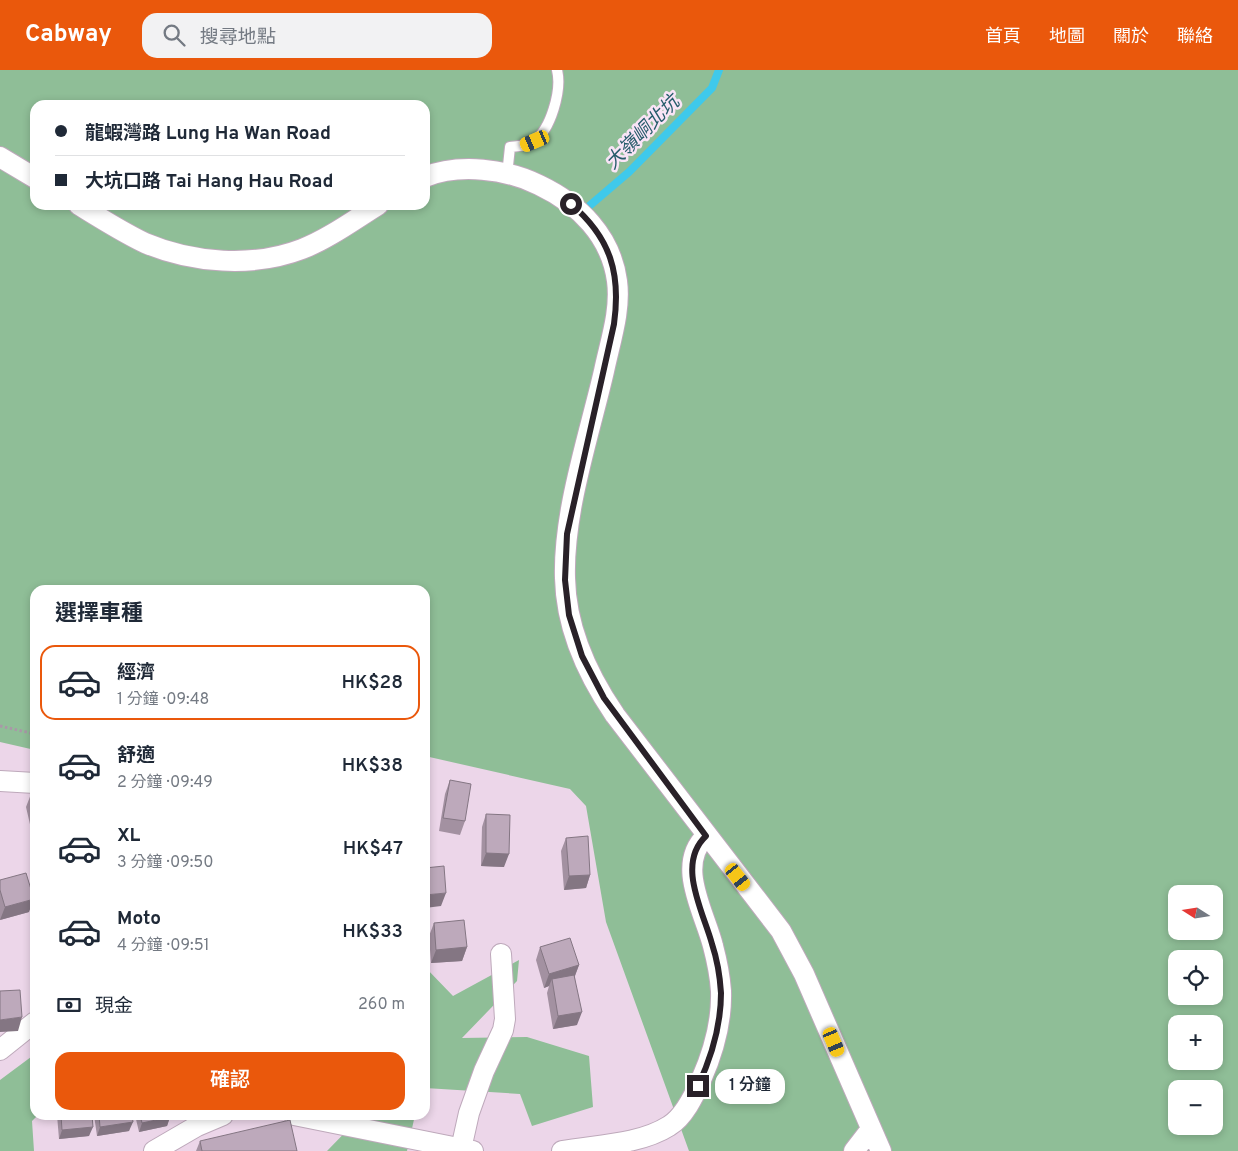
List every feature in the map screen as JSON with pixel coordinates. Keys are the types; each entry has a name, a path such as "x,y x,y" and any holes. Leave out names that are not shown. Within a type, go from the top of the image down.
{"street":[{"path":"0,157 30,175"},
{"path":"430,176 455,170 507,175 534,183 571,204 597,231 612,260 617,282 614,324 567,534 565,580 569,615 582,656 604,698 790,946 880,1151"},
{"path":"88,210 132,236 161,249 191,256 235,260 264,258 300,249 369,210"},
{"path":"0,781 30,783"},
{"path":"562,1151 637,1138 669,1126 682,1113 702,1079 718,1025 721,999 713,946 694,887 692,873 697,847 706,836"},
{"path":"319,1120 467,1150 470,1114 484,1071 504,1025 506,1003 501,954"},
{"path":"0,1050 30,1026"},
{"path":"154,1151 211,1120"},
{"path":"854,1151 871,1128"}],"lane":[{"path":"507,175 510,147 535,141 548,124 555,106 557,70"}],"path":[{"path":"0,726 30,733"}],"green space":[{"path":"0,70 1238,70 1238,1151 689,1151 606,922 586,806 570,789 430,757 430,585 30,585 30,749 0,742"},
{"path":"519,960 517,981 462,1038 527,1037 589,1056 593,1107 532,1126 520,1094 430,1088 430,972 453,996"},
{"path":"30,1058 30,1120 33,1120 34,1151 0,1151 0,1080"},
{"path":"357,1120 414,1120 407,1151 327,1151"}],"building":[{"path":"450,780 471,784 465,821 443,818"},
{"path":"486,814 510,815 509,854 486,853"},
{"path":"588,836 590,875 569,876 566,838"},
{"path":"444,866 446,893 430,895 430,867"},
{"path":"26,873 30,886 30,900 5,907 0,890 0,880"},
{"path":"464,920 467,947 436,950 434,923"},
{"path":"570,938 579,965 549,974 540,947"},
{"path":"574,975 582,1012 558,1016 552,979"},
{"path":"20,990 22,1017 0,1020 0,991"},
{"path":"61,1120 92,1120 93,1127 62,1130"},
{"path":"99,1120 133,1120 133,1122 100,1127"},
{"path":"141,1120 156,1120 142,1123"},
{"path":"290,1120 297,1151 202,1151 200,1141"}],"waterway":[{"name":"大嶺峒北坑","path":"581,213 629,172 712,88 719,70"}],"route":[{"path":"571,204 591,223 608,250 617,282 617,308 567,534 565,580 569,615 582,656 604,698 706,836 697,847 692,864 692,873 694,887 713,946 721,992 718,1025 705,1072 698,1086"}]}
